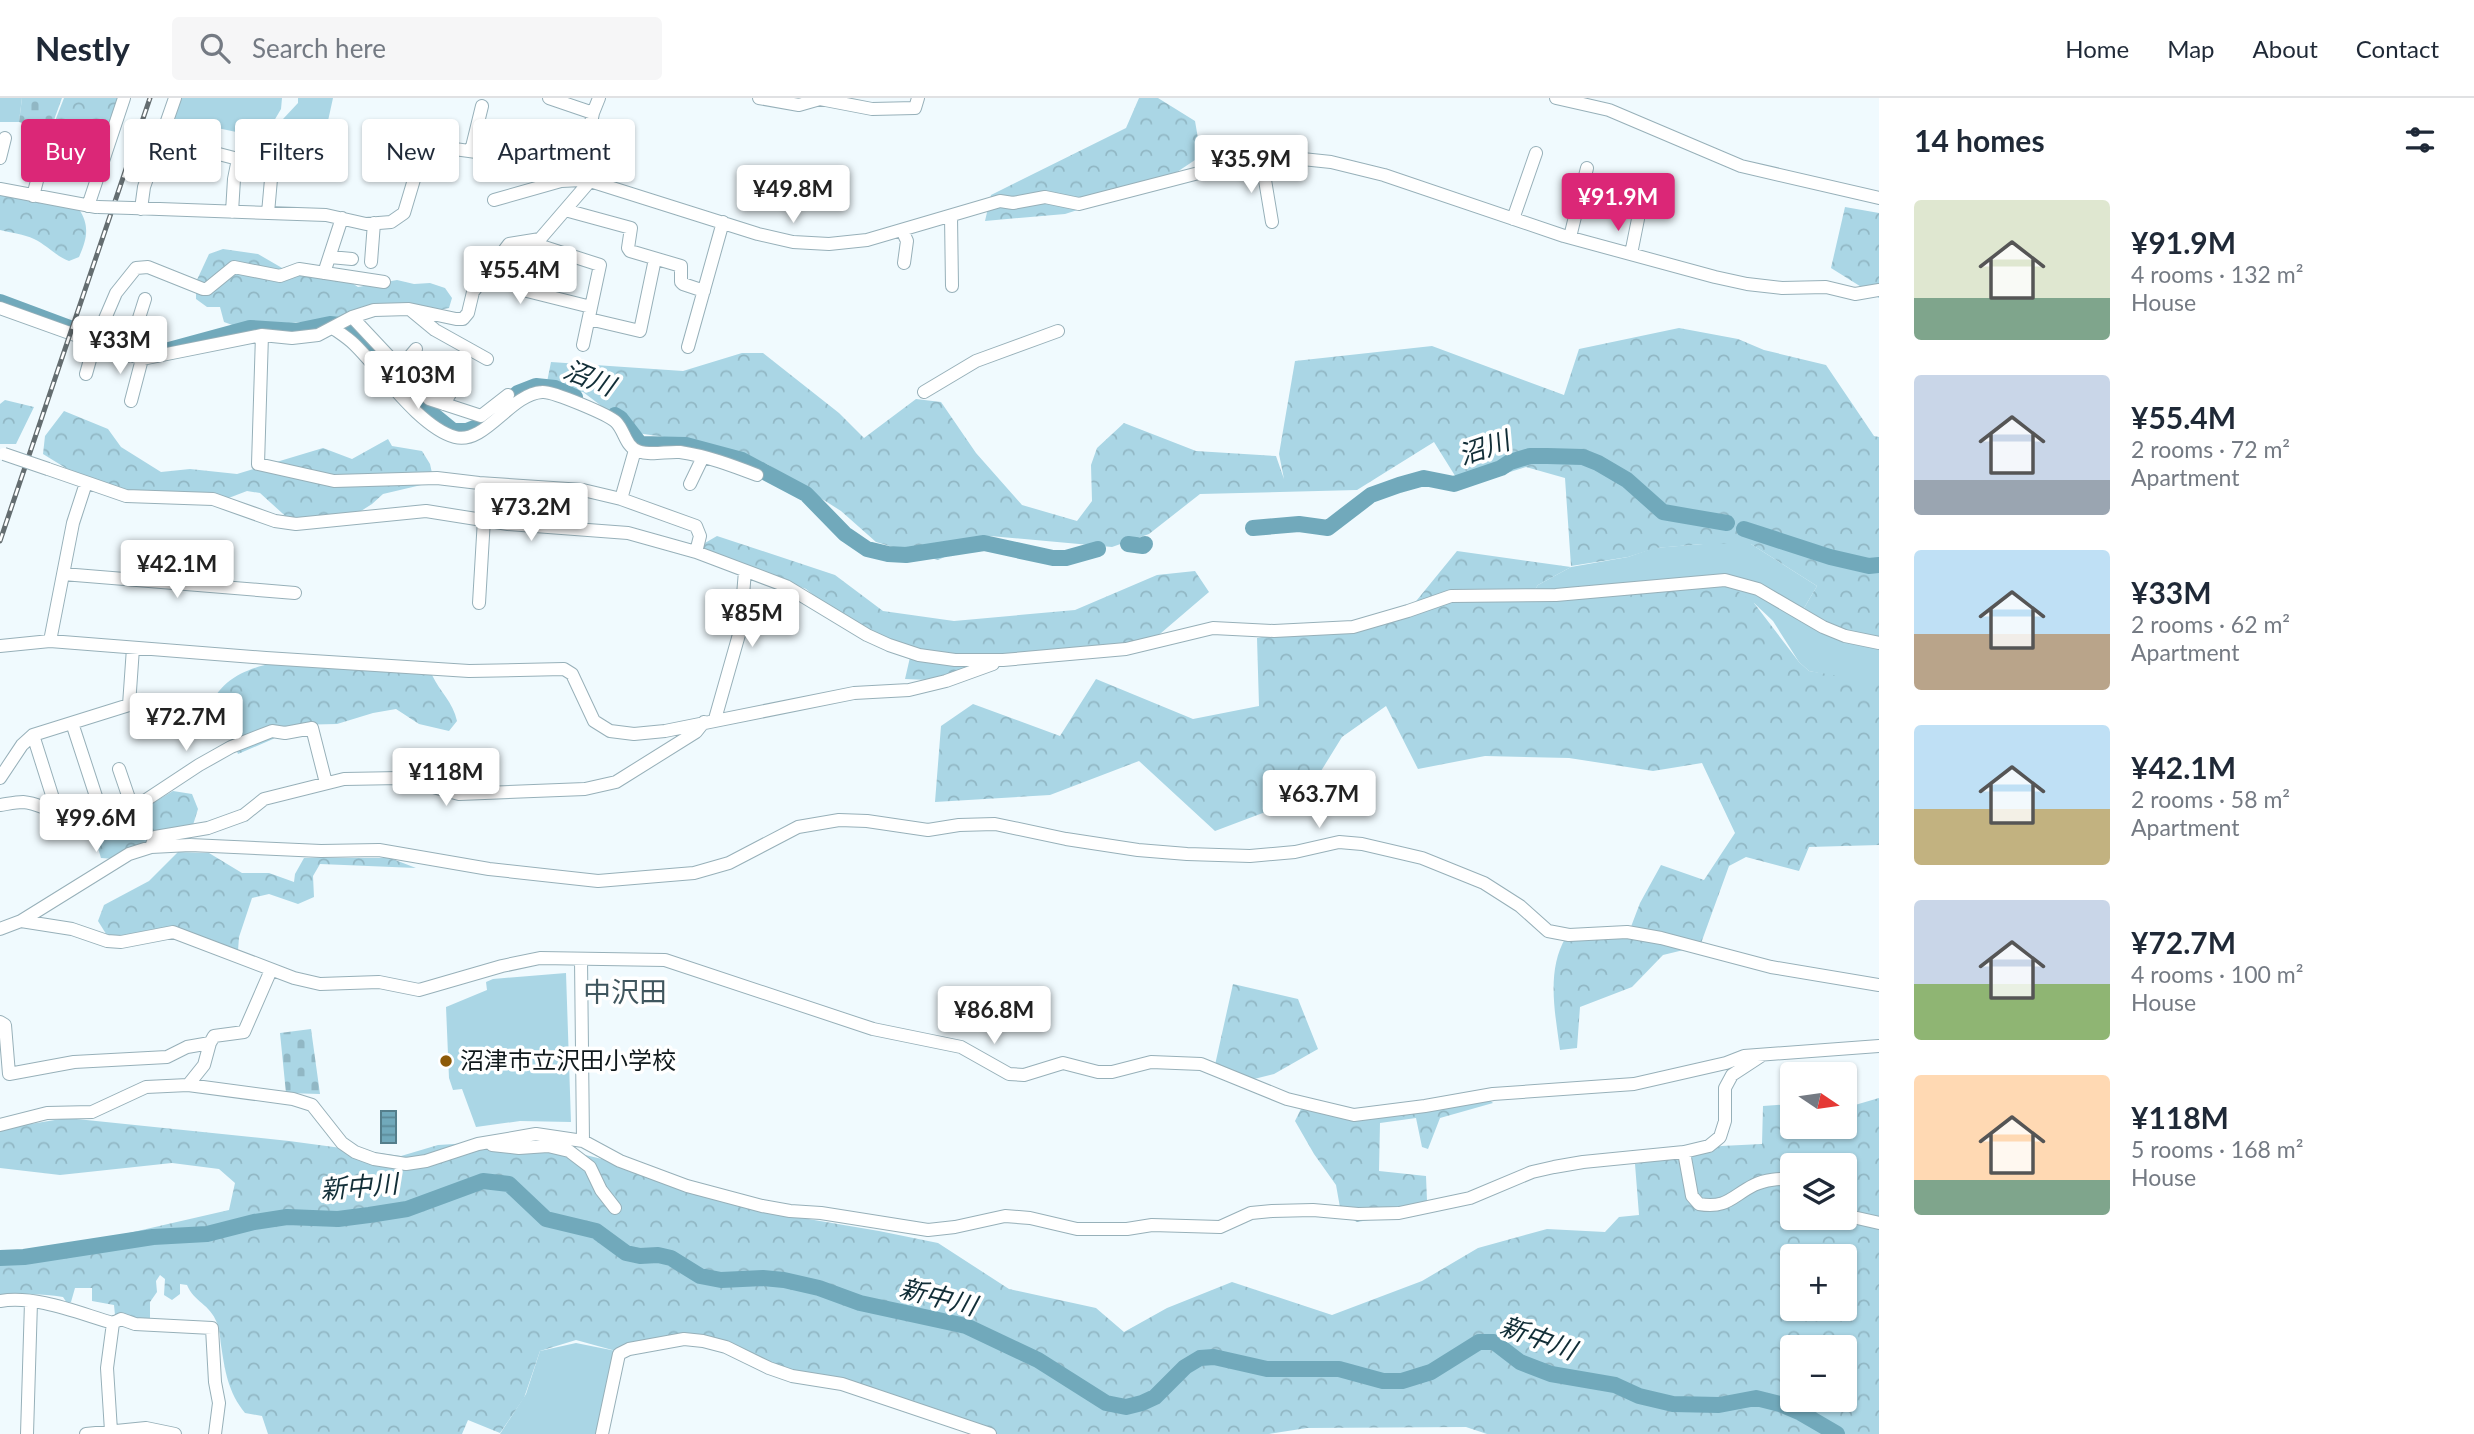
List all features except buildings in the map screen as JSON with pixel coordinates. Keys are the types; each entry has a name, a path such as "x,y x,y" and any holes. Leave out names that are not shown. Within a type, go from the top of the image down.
{"street":[{"path":"93,206 124,98"},
{"path":"168,119 175,98"},
{"path":"549,98 593,113"},
{"path":"592,119 599,98"},
{"path":"759,98 799,105 820,99 872,109 915,108 918,98"},
{"path":"1556,98 1609,110 1741,166 1879,198"},
{"path":"0,189 93,206 326,215 374,223 391,222 404,213 425,149 440,147 471,151 482,106"},
{"path":"0,158 5,138"},
{"path":"1513,219 1536,153"},
{"path":"221,155 238,159 232,212"},
{"path":"596,182 758,234 793,242 829,244 867,240 1000,201 1013,203 1045,197 1079,204 1218,168 1293,159 1331,162 1384,175 1570,237 1747,284 1782,288 1826,287 1855,294 1879,290"},
{"path":"1262,162 1272,222"},
{"path":"1570,237 1587,168"},
{"path":"33,197 37,182"},
{"path":"137,209 146,182"},
{"path":"268,213 271,182"},
{"path":"494,200 557,182"},
{"path":"584,182 565,211 536,243 527,291 640,331 655,259"},
{"path":"565,211 631,228 628,248 630,251 681,266 681,282 704,291"},
{"path":"951,216 951,286"},
{"path":"324,273 342,218"},
{"path":"1631,254 1638,219"},
{"path":"688,347 723,222"},
{"path":"371,262 374,223"},
{"path":"902,230 907,241 904,263"},
{"path":"1,310 97,337 142,359 262,335 292,338 318,335 374,310 409,309 463,319 468,313 473,292 509,244 536,243 600,265 583,345"},
{"path":"330,257 352,259"},
{"path":"86,374 97,337 116,293 136,268 148,267 207,289 234,267 280,276 299,269 384,282"},
{"path":"129,351 145,299"},
{"path":"409,309 435,330 487,359"},
{"path":"343,322 400,368 429,399 481,416 509,395"},
{"path":"343,322 353,343 398,394 442,432 458,438 468,438 479,433 521,399 542,392 561,396 616,421 635,450 646,453 677,452 703,457 757,475"},
{"path":"924,392 976,361 1058,331"},
{"path":"262,335 258,464 334,481 437,478 583,490 621,499 696,526 700,536 696,552"},
{"path":"400,368 416,349"},
{"path":"131,401 142,359"},
{"path":"444,404 457,382"},
{"path":"621,499 635,450"},
{"path":"2,454 126,496 213,499 275,521 296,524 426,511 508,524 628,533 696,552 786,586 867,635 889,645 919,655 955,660 1003,660 1126,649 1213,628 1274,631 1353,627 1451,596 1556,596 1725,580 1758,589 1823,627 1845,636 1879,643"},
{"path":"690,484 703,457"},
{"path":"50,641 73,523 86,483"},
{"path":"479,603 484,520"},
{"path":"151,847 155,837 208,828 244,815 264,799 344,779 400,778 459,794 585,789 616,782 709,721 740,631 745,570"},
{"path":"63,573 295,593"},
{"path":"0,646 50,641 469,671 564,669 572,674 594,721 610,731 634,734 666,731 854,693 909,690 946,681 1003,660"},
{"path":"0,778 22,745 33,735 129,705 133,648"},
{"path":"72,723 106,827"},
{"path":"0,805 24,802 58,814 85,828 99,831 231,747 272,731 285,733 312,728 326,783"},
{"path":"33,735 58,814"},
{"path":"119,769 133,810"},
{"path":"0,929 21,921 129,854 151,847 190,845 321,851 379,850 489,869 598,881 694,873 729,863 798,827 839,820 867,821 928,830 959,825 995,824 1102,845 1187,854 1250,856 1283,853 1339,842 1362,844 1422,859 1484,883 1520,906 1548,931 1569,935 1627,932 1661,937 1771,967 1879,985"},
{"path":"21,921 72,929 107,941 121,942 173,932 271,970 320,984 379,982 419,990 540,958 665,960 873,1029 961,1046 1009,1074 1024,1075 1063,1063 1098,1072 1112,1072 1151,1062 1201,1064 1287,1099 1354,1115 1425,1107 1493,1094 1633,1084 1726,1063 1744,1056 1879,1046"},
{"path":"581,959 583,1141"},
{"path":"188,1085 204,1065 214,1036 244,1032 271,970"},
{"path":"0,1022 5,1025 9,1074 74,1062 167,1058 187,1047 210,1043"},
{"path":"0,1125 47,1113 93,1112 146,1087 188,1085 293,1099 312,1105 342,1143 355,1152 374,1159 406,1164 426,1161 478,1143 536,1134 583,1141 620,1161 687,1186 762,1206 928,1230 1005,1216 1030,1218 1077,1229 1220,1227 1251,1213 1272,1211 1399,1213 1470,1198 1532,1172 1554,1167 1684,1152 1709,1146 1720,1137 1725,1121 1725,1088 1732,1075 1760,1056"},
{"path":"478,1143 519,1148 548,1146 569,1151 590,1167 601,1190 615,1208"},
{"path":"1684,1152 1692,1195 1699,1204 1710,1206 1726,1203 1756,1183 1780,1181"},
{"path":"1857,1218 1879,1223"},
{"path":"0,1301 31,1302 113,1323 121,1319 135,1324 212,1328 219,1403 215,1434"},
{"path":"27,1434 31,1302"},
{"path":"111,1431 107,1368 113,1323"},
{"path":"601,1434 619,1354 638,1347 684,1339 726,1347 792,1376 842,1384 990,1434"},
{"path":"86,1434 146,1428 175,1434"}],"green space":[{"path":"0,98 22,98 19,122 0,122"},
{"path":"22,98 62,98 54,119 21,119 19,122"},
{"path":"64,98 119,98 110,125 110,119 56,119"},
{"path":"179,98 282,98 281,109 275,119 235,119 235,132 221,129 221,119 171,118"},
{"path":"298,98 333,98 328,119 283,119 298,103"},
{"path":"1139,98 1158,98 1195,121 1201,156 1159,184 1065,214 985,221 991,195 1126,128"},
{"path":"0,194 79,209 85,221 86,233 79,257 69,261 34,239 0,230"},
{"path":"1845,207 1879,213 1879,298 1831,268"},
{"path":"223,249 258,254 289,272 335,272 358,287 397,280 414,284 430,283 445,288 452,298 449,308 434,311 337,319 323,325 260,321 235,326 224,322 220,307 207,307 196,299 196,282 209,254"},
{"path":"1679,328 1738,339 1764,350 1826,365 1874,436 1879,437 1879,647 1800,615 1817,586 1751,544 1656,548 1628,557 1571,566 1565,478 1526,467 1462,487 1434,442 1357,490 1200,494 1149,534 1112,547 990,536 938,560 876,542 841,511 767,464 664,437 637,433 583,392 546,387 551,362 683,371 742,353 763,353 839,413 864,438 916,399 941,402 976,453 1022,505 1077,521 1092,501 1091,465 1097,448 1124,423 1196,451 1276,456 1284,479 1279,454 1295,361 1432,346 1564,395 1579,349"},
{"path":"5,400 34,407 16,444 0,444 0,404"},
{"path":"64,411 108,429 121,447 161,472 190,469 237,474 323,448 352,459 388,439 392,446 422,451 430,464 434,482 383,494 350,518 293,523 260,493 247,491 226,499 155,498 82,478 43,454 45,436"},
{"path":"717,536 835,575 883,611 954,621 1075,610 1157,575 1195,571 1209,592 1147,645 997,660 928,680 905,679 911,653 871,643 806,589 698,547"},
{"path":"1751,544 1817,586 1800,615 1879,647 1879,681 1871,684 1809,671 1799,662 1773,621 1754,603 1534,591 1538,585 1571,567 1628,557 1654,548"},
{"path":"1457,551 1571,567 1538,585 1534,591 1658,582 1732,587 1754,603 1799,662 1809,671 1874,682 1879,680 1879,845 1809,847 1799,871 1746,857 1729,866 1700,946 1663,955 1632,987 1580,1007 1577,1048 1560,1050 1554,1007 1554,978 1560,950 1566,937 1629,932 1640,903 1661,865 1704,880 1735,833 1702,763 1653,771 1569,758 1485,756 1418,769 1386,706 1342,737 1305,797 1215,831 1139,761 1050,795 935,802 941,726 973,704 1060,736 1096,679 1193,719 1259,706 1257,638 1408,611"},
{"path":"274,663 432,675 453,708 457,721 449,731 419,724 396,709 337,724 293,725 273,739 238,754 221,715 209,710 219,691 234,678 253,668"},
{"path":"173,791 192,794 198,809 193,825 114,859 101,858 97,845 107,830"},
{"path":"178,852 209,853 242,873 269,873 294,882 295,874 304,858 390,858 416,868 320,864 313,876 314,897 298,904 269,894 252,898 239,937 238,951 190,938 108,937 98,921 104,905 149,881"},
{"path":"566,973 571,1122 520,1121 476,1127 462,1089 453,1090 449,1078 446,1007 487,990 486,982 493,979"},
{"path":"1233,984 1298,999 1318,1049 1274,1074 1250,1080 1215,1065"},
{"path":"311,1029 320,1094 286,1093 280,1033"},
{"path":"1484,1095 1493,1103 1440,1118 1428,1149 1422,1147 1416,1118 1380,1123 1379,1171 1426,1176 1427,1201 1411,1213 1357,1222 1341,1213 1336,1185 1295,1121 1303,1105 1354,1115"},
{"path":"1879,1098 1879,1434 1487,1434 1466,1427 1307,1428 1269,1434 991,1434 792,1376 710,1337 616,1351 576,1340 540,1351 524,1398 500,1433 468,1420 462,1434 268,1434 262,1416 245,1413 235,1397 226,1372 217,1323 187,1285 180,1284 180,1294 172,1300 164,1295 165,1279 160,1275 156,1281 157,1292 150,1302 150,1320 115,1315 114,1305 92,1301 92,1288 75,1288 71,1302 67,1303 63,1297 55,1296 0,1295 0,1252 81,1244 229,1210 235,1183 219,1169 172,1163 60,1175 0,1168 0,1129 67,1118 289,1141 401,1156 438,1145 517,1140 562,1142 569,1151 606,1160 767,1212 938,1243 1009,1289 1096,1308 1124,1332 1167,1308 1232,1282 1332,1315 1422,1281 1478,1248 1547,1229 1605,1232 1619,1217 1639,1215 1635,1164 1721,1146 1762,1144 1763,1106 1780,1105 1780,1139 1857,1139 1857,1104"},
{"path":"576,1343 616,1351 600,1434 500,1434 526,1394 540,1351"}],"shaded area":[{"path":"381,1111 396,1111 396,1143 381,1143"}],"waterway":[{"name":"沼川","path":"0,302 134,352 169,350 250,328 296,331 330,324 350,326 368,340 403,390 453,431 467,431 477,427 518,393 536,386 555,388 575,397"},
{"name":"沼川","path":"615,415 640,444 686,445 742,460 806,494 845,534 867,549 906,555 984,543 1053,558 1066,558 1098,549"},
{"name":"沼川","path":"1253,528 1299,524 1328,528 1371,495 1399,485 1424,478 1454,484 1530,456 1583,457 1627,480 1663,512 1727,523"},
{"name":"沼川","path":"1744,529 1830,557 1869,566 1879,565"},
{"name":"沼川","path":"1128,544 1145,544"},
{"name":"新中川","path":"0,1258 24,1257 153,1237 207,1234 287,1217 338,1219 407,1209 483,1181 509,1184 546,1219 596,1231 626,1253 671,1258 700,1276 721,1280 784,1280 819,1288 860,1303 966,1326 1038,1360 1106,1403 1126,1407 1155,1397 1185,1367 1200,1358 1214,1357 1267,1369 1339,1369 1383,1381 1402,1381 1431,1372 1479,1342 1494,1342 1520,1362 1551,1374 1615,1385 1639,1396 1673,1404 1719,1405 1756,1398 1801,1413 1837,1434"}],"railway":[{"path":"0,541 150,98"}],"place":[{"name":"沼津市立沢田小学校","path":"446,1061"}],"district":[{"name":"中沢田","path":"625,992"}]}
